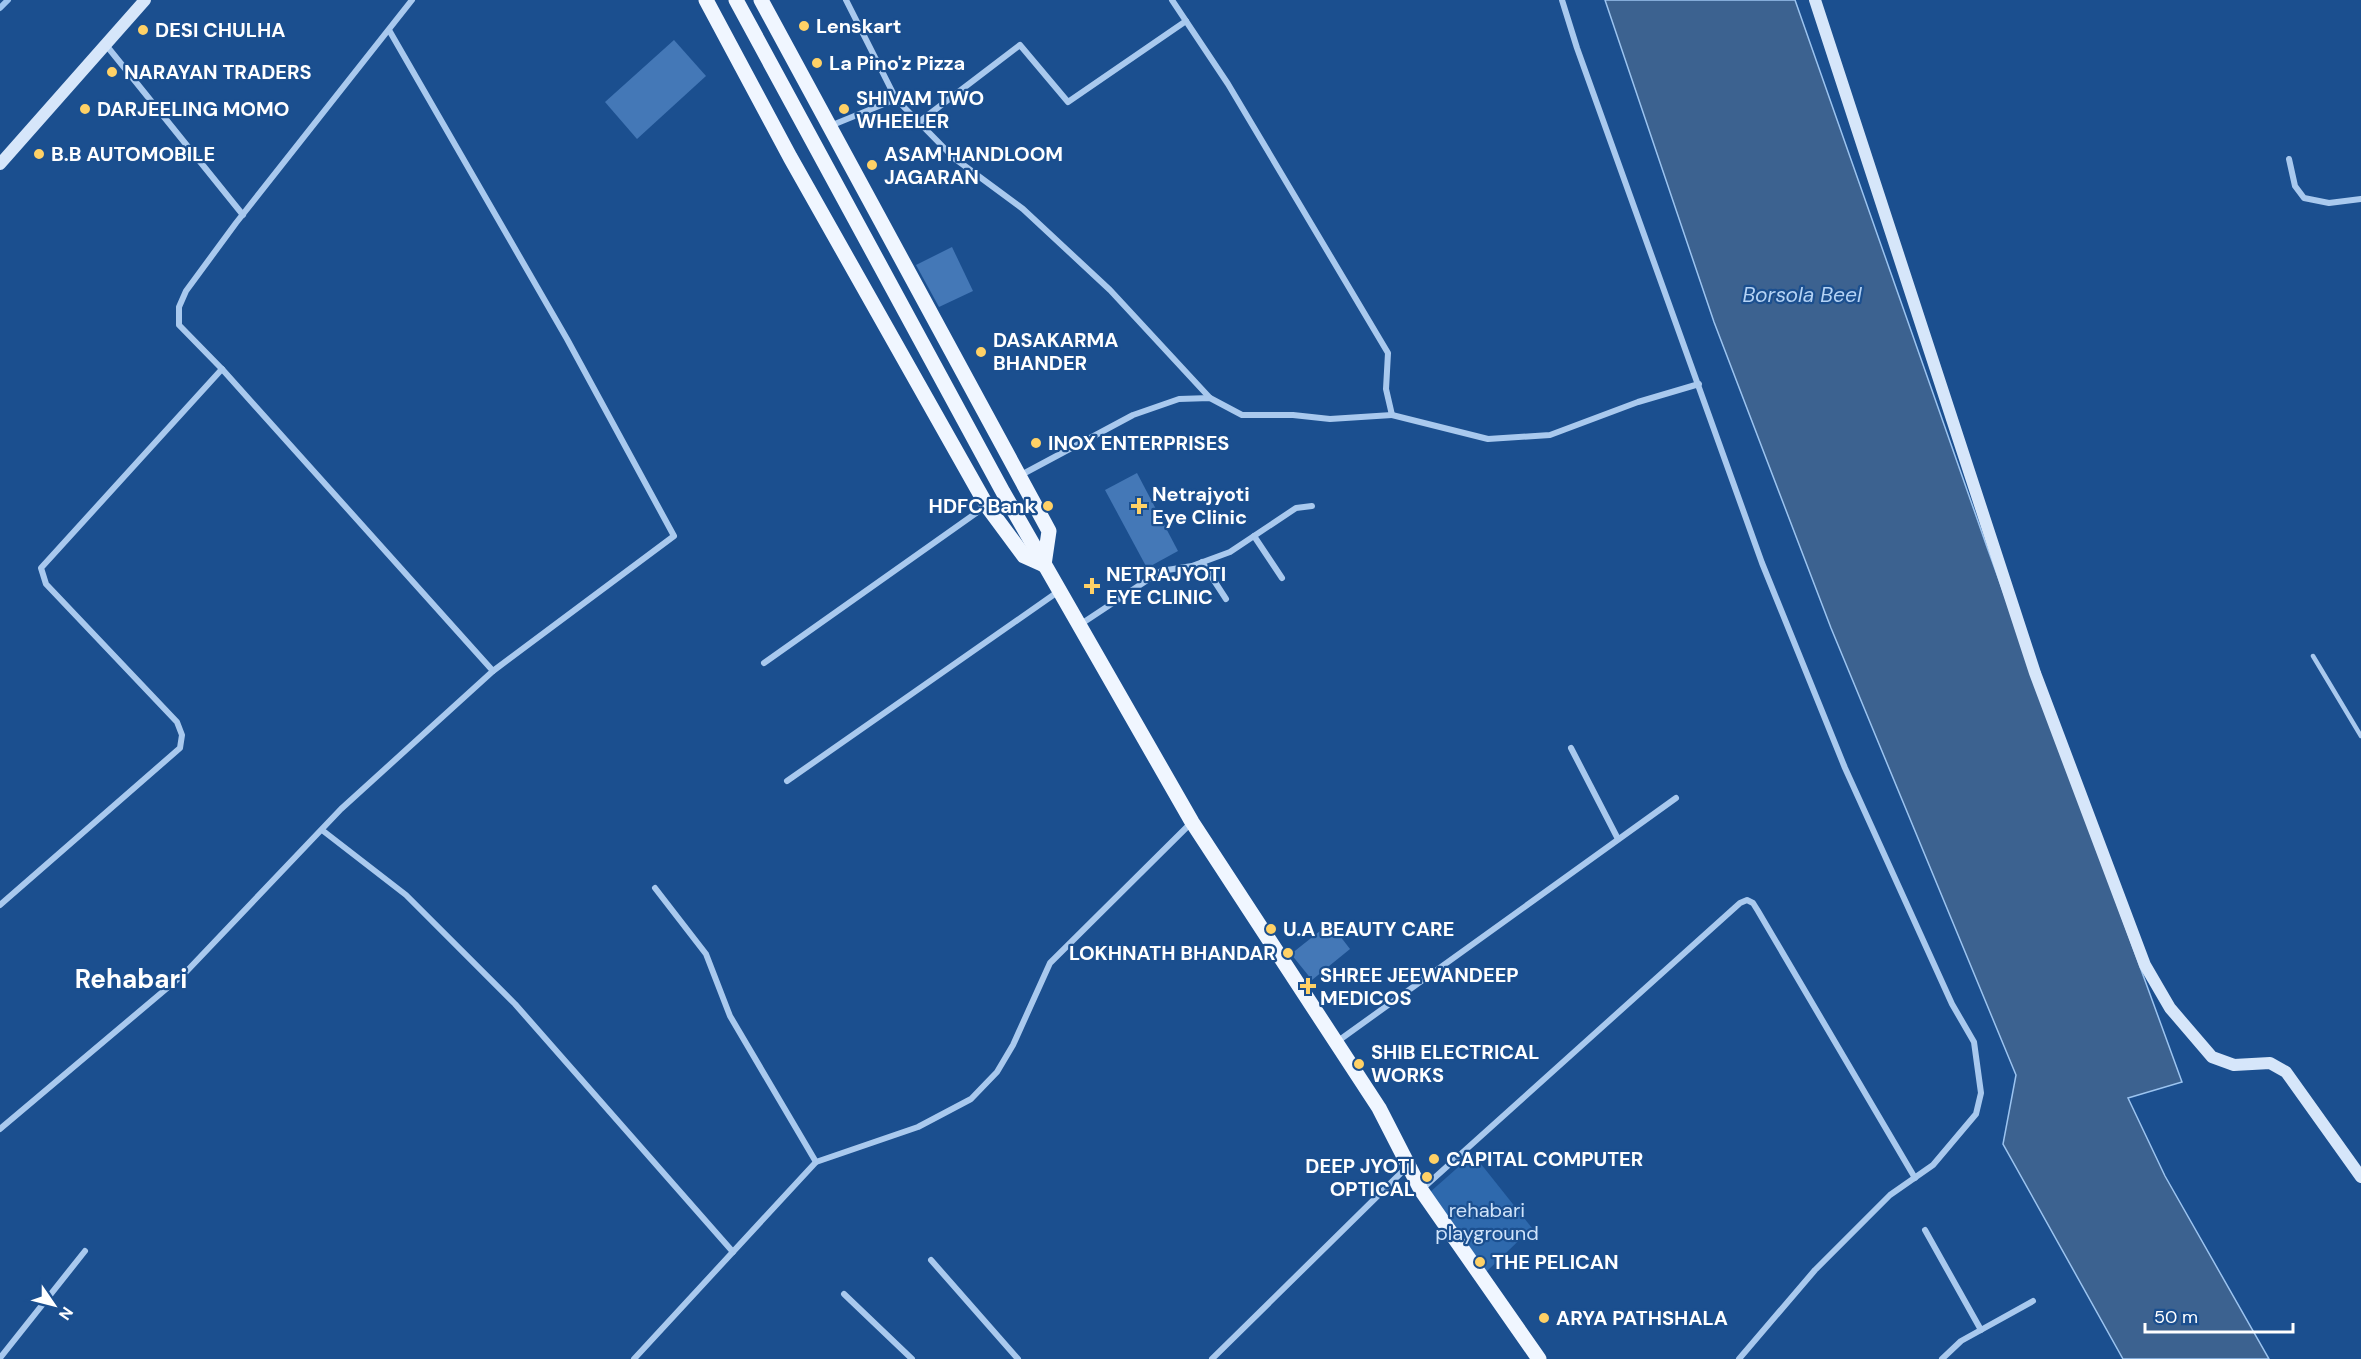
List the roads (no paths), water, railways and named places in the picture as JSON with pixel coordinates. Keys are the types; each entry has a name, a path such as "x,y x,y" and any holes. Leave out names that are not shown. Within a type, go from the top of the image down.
{"main road":[{"path":"706,0 790,156 987,506 1024,556 1044,565"},
{"path":"736,0 874,257 1044,565 1192,822 1337,1042 1378,1108 1421,1190 1539,1359"},
{"path":"761,0 1049,531 1044,565"}],"street":[{"path":"412,0 186,291 179,307 179,326 222,369 493,671"},
{"path":"846,0 896,99 954,158 1023,209 1110,290 1210,398 1242,415 1293,415 1330,419 1392,415 1488,439 1550,435 1638,402 1699,384"},
{"path":"1172,0 1228,84 1388,353 1386,389 1392,415"},
{"path":"1562,0 1581,59 1762,562 1845,768 1952,1004 1974,1042 1981,1093 1976,1114 1933,1165 1890,1195 1815,1270 1738,1359"},
{"path":"1815,0 2035,673 2145,965 2170,1008 2212,1057 2234,1065 2270,1063 2286,1072 2361,1177"},
{"path":"0,164 106,45 139,2"},
{"path":"919,122 1020,45 1068,102 1186,21"},
{"path":"0,1129 185,972 341,809 493,671 674,536 567,339 389,30"},
{"path":"106,45 243,215"},
{"path":"829,126 896,99"},
{"path":"2289,159 2295,186 2304,198 2329,203 2361,199"},
{"path":"0,904 180,748 182,735 177,722 46,584 41,568 222,369"},
{"path":"1018,477 1133,415 1179,399 1210,398"},
{"path":"764,663 987,506"},
{"path":"1080,625 1161,571 1192,566 1230,552 1296,508 1312,506"},
{"path":"1254,536 1282,578"},
{"path":"1202,562 1226,599"},
{"path":"787,781 1060,591"},
{"path":"1571,748 1618,839"},
{"path":"1337,1042 1676,798"},
{"path":"634,1359 816,1162 918,1127 971,1099 997,1072 1013,1045 1050,963 1192,822"},
{"path":"322,830 406,895 515,1004 733,1252"},
{"path":"655,888 706,954 730,1016 816,1162"},
{"path":"1421,1190 1740,903 1747,900 1753,903 1758,911 1915,1178"},
{"path":"1212,1359 1408,1166"},
{"path":"1926,1230 1981,1330"},
{"path":"0,1358 85,1251"},
{"path":"931,1260 1018,1359"},
{"path":"844,1293 912,1359"},
{"path":"1942,1359 1961,1341 2033,1301"}],"lane":[{"path":"2313,656 2361,736"}],"water":[{"name":"Borsola Beel","path":"1605,0 1795,0 1987,547 2182,1082 2128,1098 2165,1176 2269,1359 2123,1359 2003,1144 2016,1075 1831,628 1714,322"}],"waterway":[{"path":"0,8 8,0"}],"place":[{"name":"Lenskart","path":"804,26"},
{"name":"DESI CHULHA","path":"143,30"},
{"name":"La Pino'z Pizza","path":"817,63"},
{"name":"NARAYAN TRADERS","path":"112,72"},
{"name":"DARJEELING MOMO","path":"85,109"},
{"name":"SHIVAM TWO WHEELER","path":"844,109"},
{"name":"B.B AUTOMOBILE","path":"39,154"},
{"name":"ASAM HANDLOOM JAGARAN","path":"872,165"},
{"name":"DASAKARMA BHANDER","path":"981,352"},
{"name":"INOX ENTERPRISES","path":"1036,443"},
{"name":"HDFC Bank","path":"1048,506"},
{"name":"Netrajyoti Eye Clinic","path":"1139,506"},
{"name":"NETRAJYOTI EYE CLINIC","path":"1092,586"},
{"name":"U.A BEAUTY CARE","path":"1271,929"},
{"name":"LOKHNATH BHANDAR","path":"1288,953"},
{"name":"SHREE JEEWANDEEP MEDICOS","path":"1308,986"},
{"name":"SHIB ELECTRICAL WORKS","path":"1359,1064"},
{"name":"CAPITAL COMPUTER","path":"1434,1159"},
{"name":"DEEP JYOTI OPTICAL","path":"1427,1177"},
{"name":"THE PELICAN","path":"1480,1262"},
{"name":"ARYA PATHSHALA","path":"1544,1318"}],"district":[{"name":"Rehabari","path":"131,979"}],"park label":[{"name":"rehabari playground","path":"1487,1222"}]}
